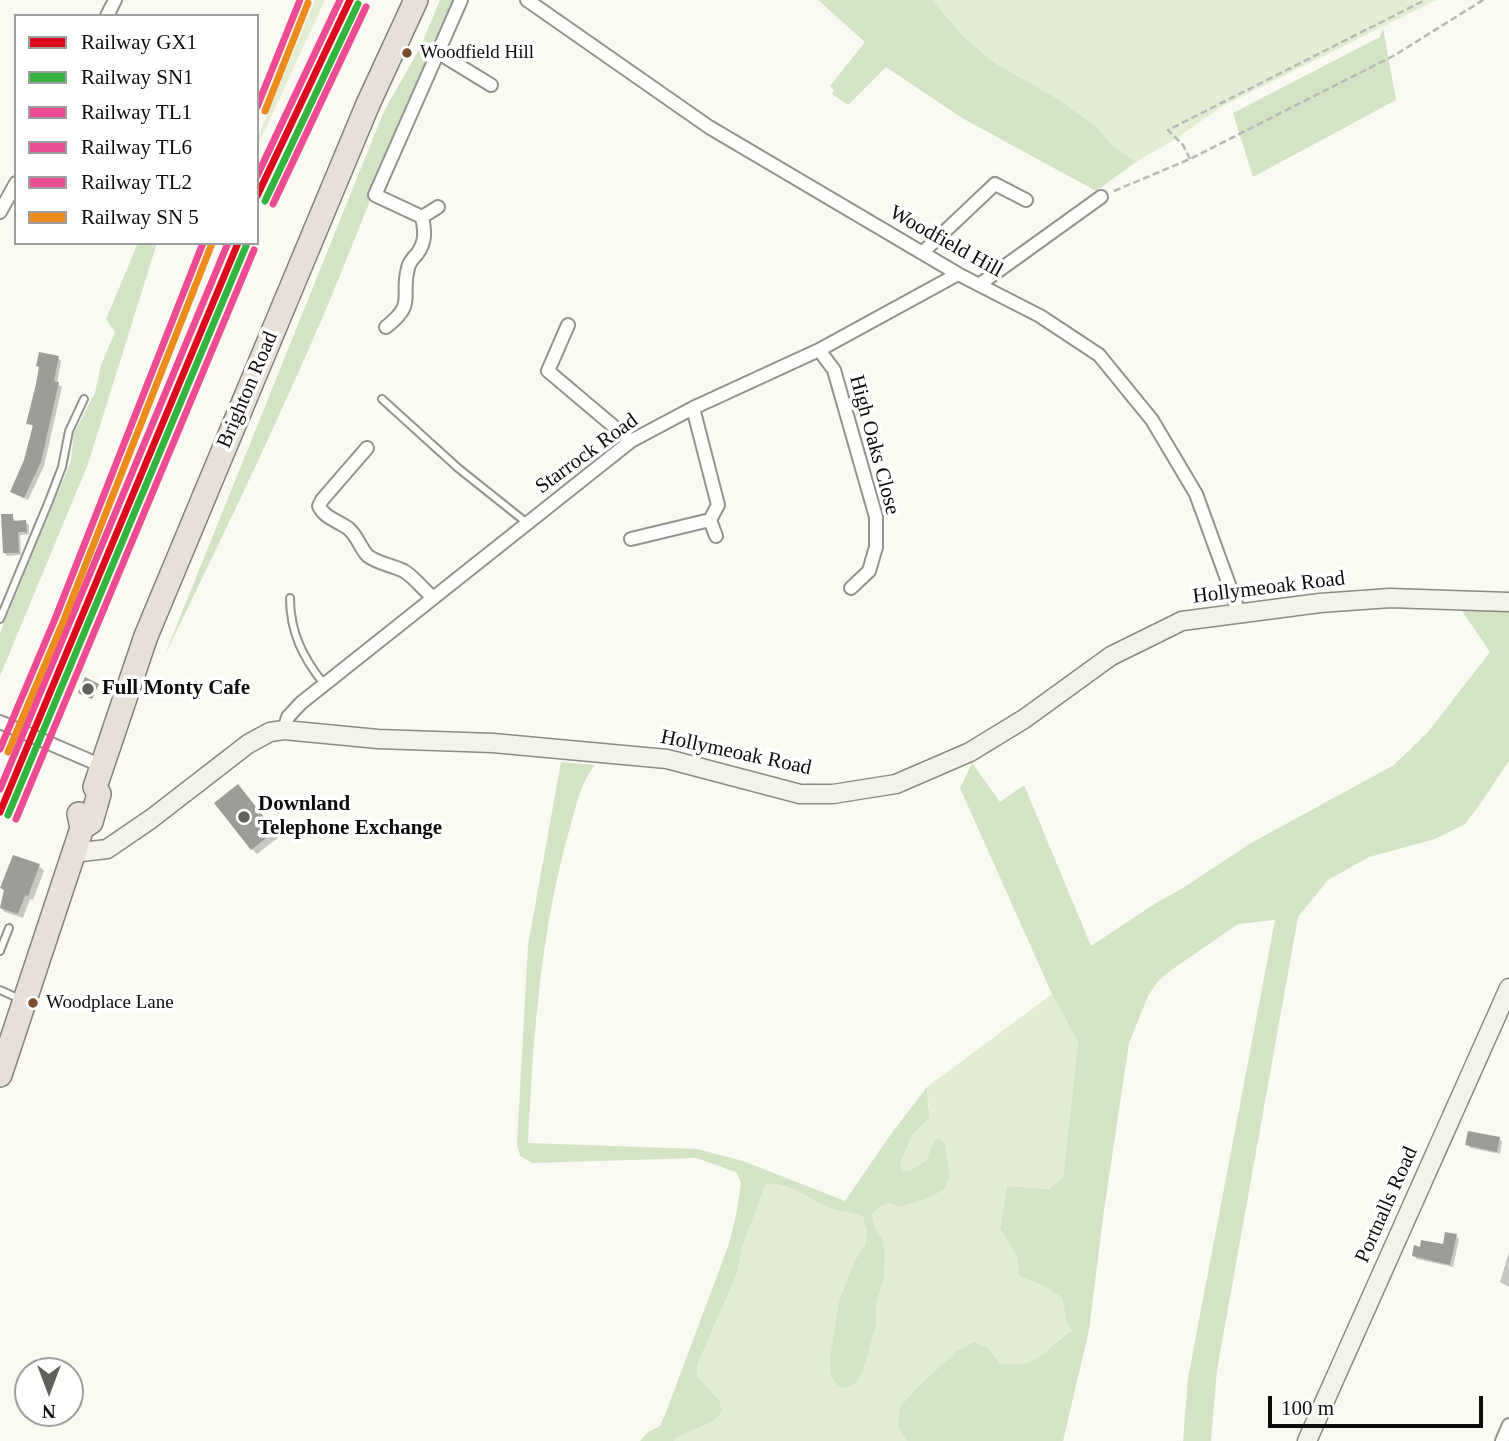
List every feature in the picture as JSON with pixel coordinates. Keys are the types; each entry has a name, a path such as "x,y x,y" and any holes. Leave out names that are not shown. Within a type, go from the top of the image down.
{"highway":[{"name":"Brighton Road","path":"0,1075 73,853 82,828 91,822 99,792 99,776 146,636 368,104 416,0"}],"street":[{"path":"422,217 375,195 461,0"},
{"name":"Woodfield Hill","path":"527,0 709,127 958,274 1040,316 1099,355 1152,420 1196,494 1239,612"},
{"path":"437,51 491,85"},
{"path":"922,253 995,184 1026,200"},
{"path":"0,212 14,187"},
{"path":"981,284 1101,197"},
{"path":"422,217 438,207"},
{"path":"386,327 401,315 407,295 409,265 420,250 426,235 422,217"},
{"name":"Starrock Road","path":"284,730 288,717 301,703 631,441 694,408 818,350 958,274"},
{"path":"568,325 548,371 631,441"},
{"name":"High Oaks Close","path":"818,350 834,370 876,517 876,547 869,571 852,588"},
{"path":"631,539 710,520 718,505 694,408"},
{"path":"367,448 319,506 322,512 357,537 368,556 405,572 432,597"},
{"path":"710,520 716,536"},
{"name":"Hollymeoak Road","path":"73,853 107,849 151,819 248,744 270,732 284,730 378,739 493,743 667,759 800,794 833,794 896,784 970,752 1024,719 1111,656 1182,621 1320,603 1390,598 1509,602"},
{"path":"0,722 52,746 99,776"},
{"name":"Portnalls Road","path":"1307,1441 1509,988"},
{"path":"1502,1441 1509,1425"}],"lane":[{"path":"0,619 62,467 69,431 84,399"},
{"path":"383,399 458,468 527,523"},
{"path":"290,597 291,619 300,648 307,663 324,684"},
{"path":"0,951 9,928"},
{"path":"0,990 25,1001"}],"path":[{"path":"1190,159 1183,145 1168,130 1425,0"},
{"path":"1101,197 1190,159 1395,55 1483,0"}],"green space":[{"path":"315,0 325,0 259,143 259,134"},
{"path":"440,0 455,0 305,357 164,657 384,111 420,48"},
{"path":"818,0 932,0 965,38 995,63 1058,99 1096,126 1111,144 1136,162 1096,191 962,118 886,67 848,105 832,94 834,90 830,86 865,42"},
{"path":"932,0 1436,0 1221,107 1177,138 1136,162 1111,144 1096,126 1058,99 995,63 965,38"},
{"path":"1383,28 1396,100 1253,177 1233,113 1380,37"},
{"path":"137,245 156,245 88,464 0,676 0,633 71,461 74,433 95,393 101,365 115,332 106,319"},
{"path":"1462,611 1509,611 1509,761 1465,824 1435,839 1369,857 1328,880 1298,917 1217,1370 1211,1441 1183,1441 1188,1378 1275,920 1238,924 1170,971 1158,981 1148,996 1129,1043 1089,1330 1063,1441 907,1441 898,1427 900,1407 957,1351 974,1342 989,1349 1000,1363 1024,1364 1039,1357 1072,1331 1067,1323 1062,1298 1046,1287 1019,1276 1017,1256 1000,1228 1007,1186 1049,1189 1063,1178 1078,1042 1052,994 960,788 972,763 1000,802 1024,785 1091,946 1251,843 1394,765 1428,732 1490,652"},
{"path":"561,762 595,765 586,778 578,801 552,902 536,1022 528,1143 697,1149 743,1161 845,1201 927,1087 929,1118 912,1135 900,1164 903,1170 909,1171 926,1161 933,1143 939,1138 945,1145 950,1176 944,1189 929,1198 900,1207 888,1203 872,1215 885,1253 884,1278 876,1305 876,1326 863,1371 855,1383 845,1388 838,1386 831,1375 830,1357 839,1302 855,1260 865,1245 867,1232 863,1217 830,1208 782,1185 766,1184 742,1247 737,1274 697,1365 697,1376 719,1400 722,1411 711,1422 686,1432 674,1441 640,1441 648,1432 660,1426 668,1407 729,1244 741,1183 736,1172 696,1158 533,1163 520,1156 517,1143 528,945"},
{"path":"1052,994 1078,1042 1063,1178 1049,1189 1007,1186 1000,1227 1017,1256 1019,1276 1046,1287 1062,1298 1067,1323 1072,1331 1039,1357 1024,1364 1000,1363 989,1349 957,1351 939,1369 898,1427 907,1441 674,1441 719,1400 697,1376 697,1365 737,1274 742,1247 766,1184 782,1185 830,1208 863,1217 867,1232 865,1245 855,1260 830,1357 863,1371 876,1326 876,1305 884,1278 885,1253 872,1215 888,1203 900,1207 914,1201 950,1176 945,1145 933,1143 926,1161 910,1171 903,1170 900,1164 912,1135 929,1108 927,1087"}],"building":[{"path":"39,352 59,356 54,381 59,382 41,462 24,498 10,492 24,460 33,425 26,424 36,384"},
{"path":"1,514 13,514 13,521 26,520 27,532 18,532 19,553 3,553"},
{"name":"Full Monty Cafe","path":"85,677 99,684 92,699 78,693"},
{"name":"Downland Telephone Exchange","path":"238,784 275,831 251,850 214,803"},
{"path":"13,855 40,864 18,914 0,908 4,890 0,888"},
{"path":"1468,1131 1500,1137 1497,1152 1465,1145"},
{"path":"1445,1232 1457,1234 1450,1265 1412,1256 1414,1245 1420,1247 1421,1240 1443,1244"}],"rail line":[{"name":"TL2","path":"259,102 300,0"},
{"name":"TL1","path":"259,172 340,0"},
{"name":"GX1","path":"259,192 350,0"},
{"name":"SN1","path":"265,201 358,4"},
{"name":"TL6","path":"273,204 366,7"},
{"name":"TL2","path":"0,749 55,619 202,245"},
{"name":"TL1","path":"0,789 227,245"},
{"name":"GX1","path":"0,812 237,245"},
{"name":"SN1","path":"8,815 246,246"},
{"name":"TL6","path":"16,819 254,250"}],"transit line":[{"path":"265,111 308,3"},
{"path":"8,752 63,622 211,246"}],"place":[{"name":"Woodfield Hill","path":"407,53"},
{"name":"Full Monty Cafe","path":"88,689"},
{"name":"Downland Telephone Exchange","path":"244,817"},
{"name":"Woodplace Lane","path":"33,1003"}]}
